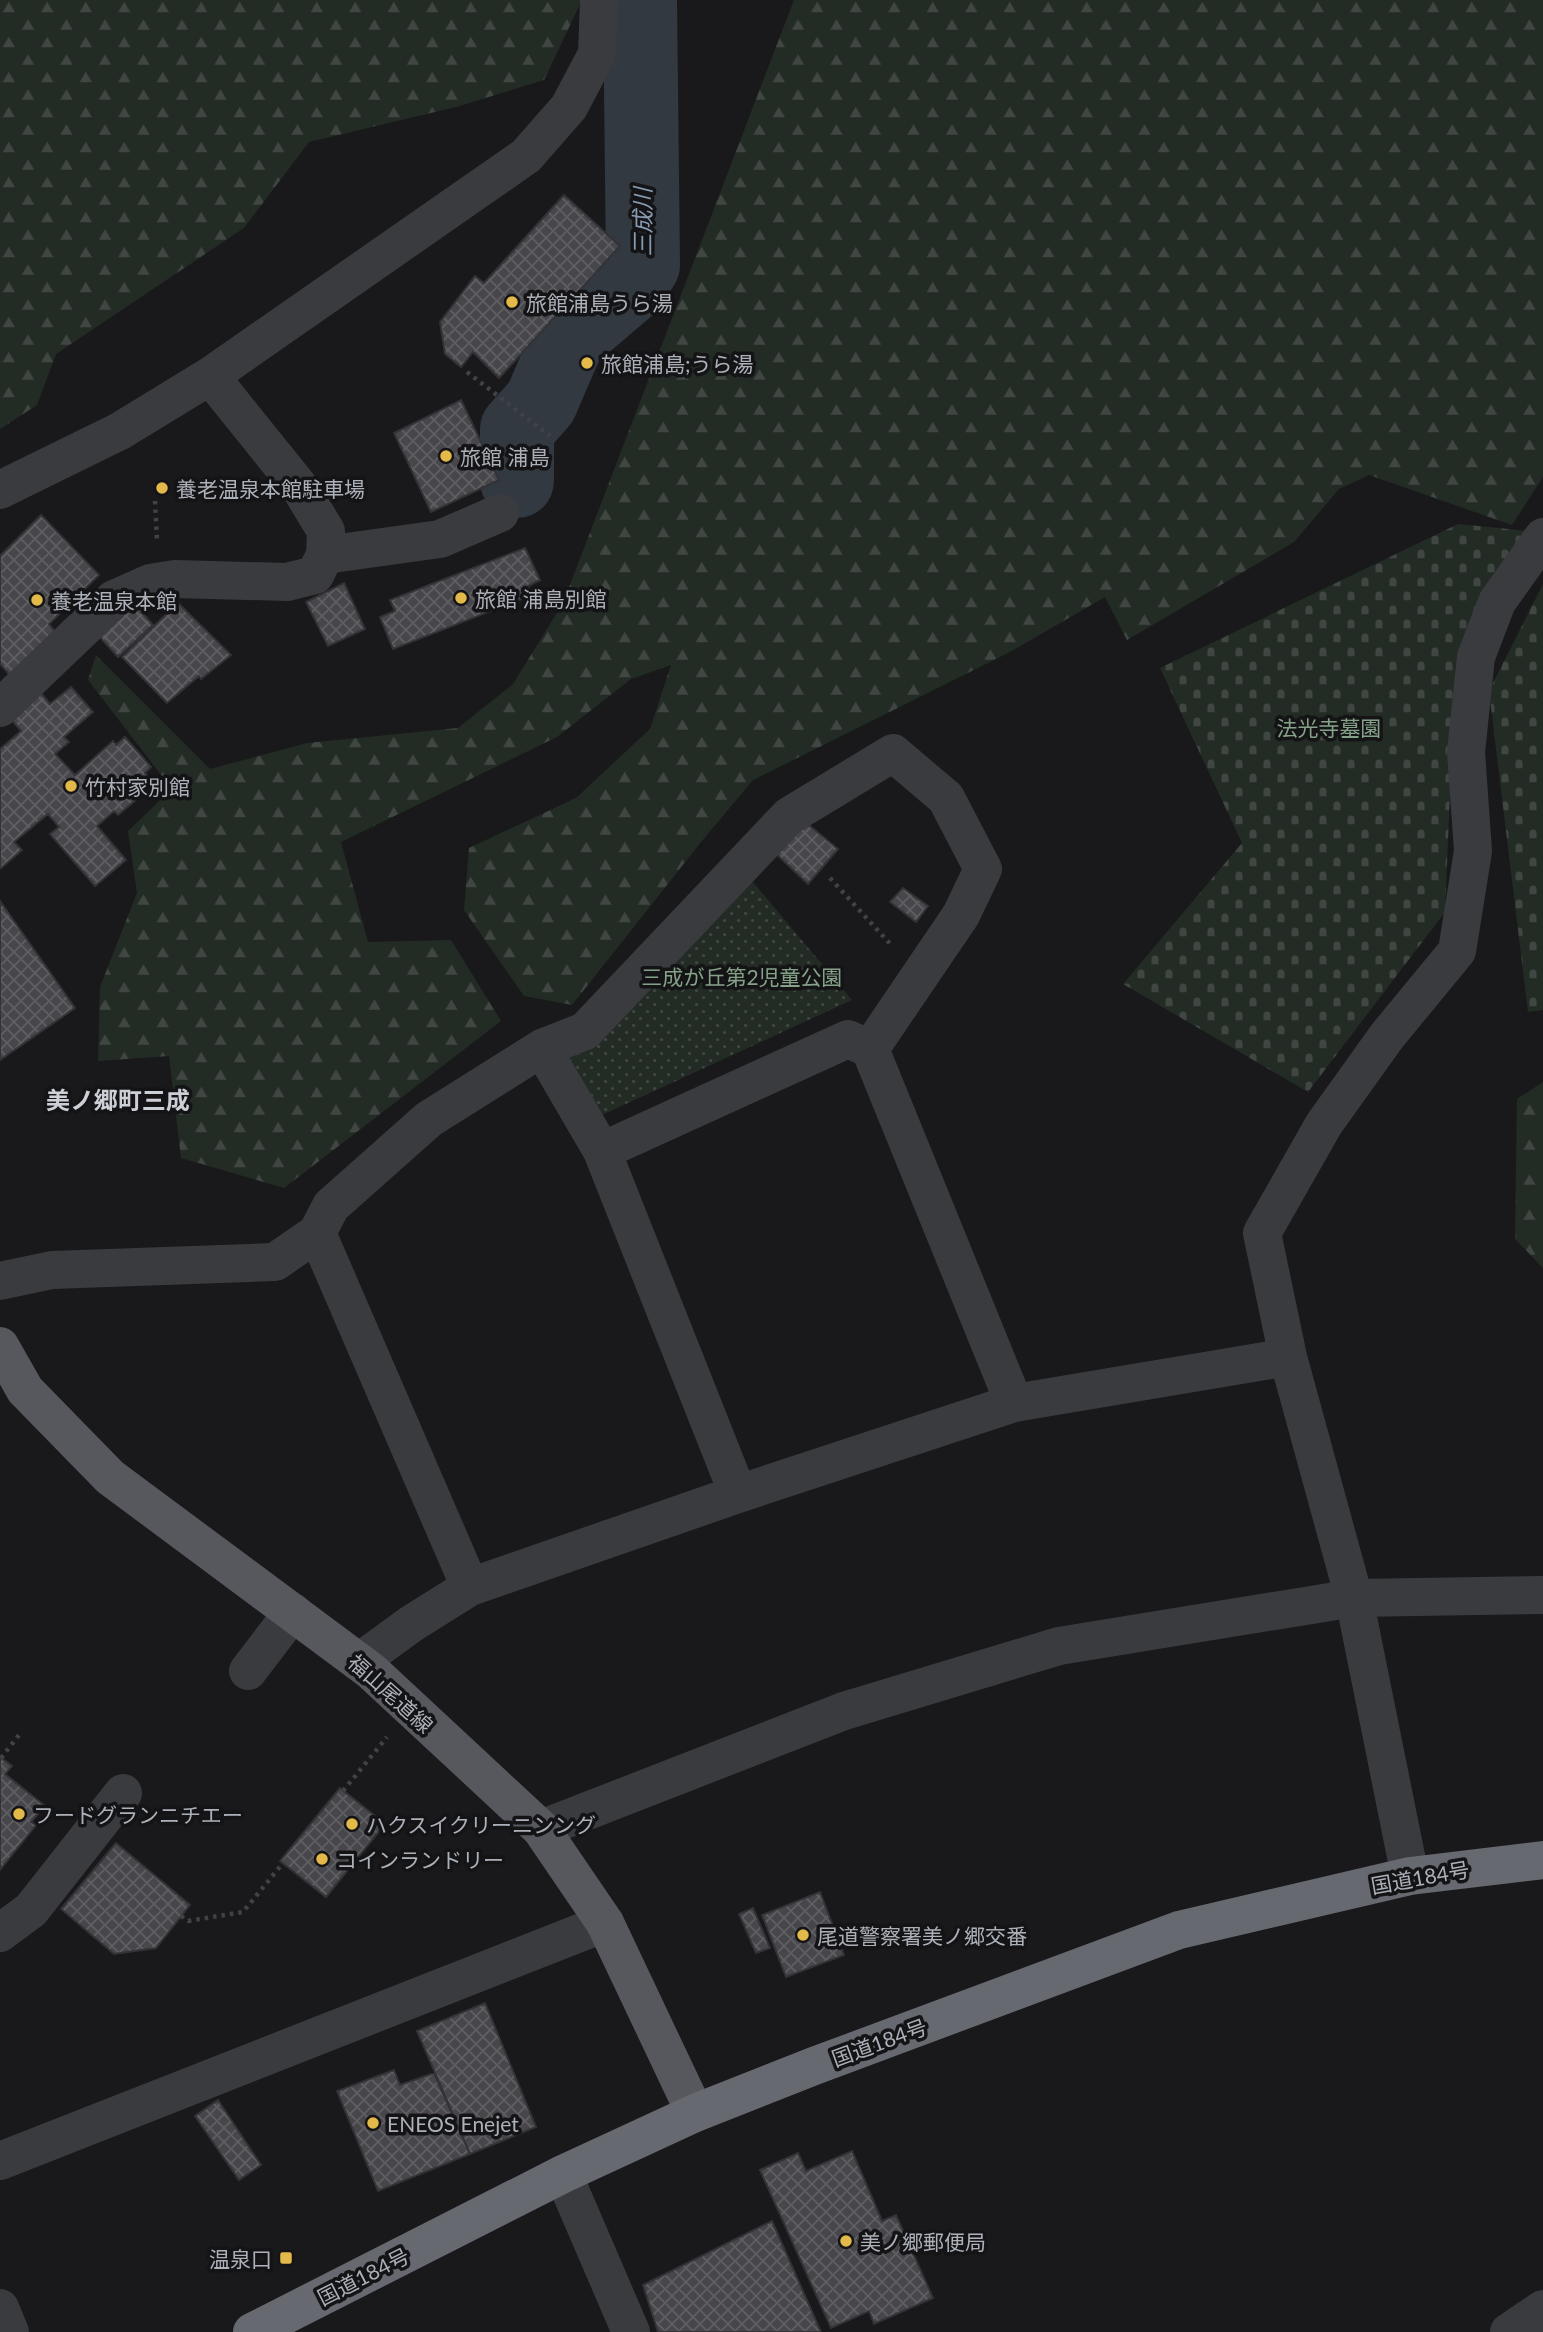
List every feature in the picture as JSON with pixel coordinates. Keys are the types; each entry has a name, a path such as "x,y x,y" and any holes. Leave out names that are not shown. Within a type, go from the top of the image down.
{"highway":[{"name":"国道184号","path":"252,2332 562,2174 695,2113 1179,1930 1410,1876 1543,1860"}],"main road":[{"name":"福山尾道線","path":"0,1346 25,1390 110,1476 371,1671 541,1829 605,1923 695,2113"}],"street":[{"path":"0,490 120,431 210,376 526,156 569,107 597,54 599,0"},
{"path":"0,708 114,599 150,583 175,579 287,582 315,575 325,555 326,531 300,488 210,376"},
{"path":"325,555 440,539 500,513"},
{"path":"1410,1876 1354,1598 1288,1357 1262,1233 1324,1124 1387,1036 1457,951 1473,851 1466,752 1476,657 1497,603 1543,537"},
{"path":"0,1281 52,1270 275,1262 317,1233 331,1206 429,1119 542,1048 585,1031 789,816 893,753 946,798 983,869 961,915 870,1049"},
{"path":"602,1151 848,1039 870,1049 1014,1403"},
{"path":"542,1048 602,1151 738,1494"},
{"path":"317,1233 470,1587"},
{"path":"359,1662 411,1624 470,1587 738,1494 1014,1403 1288,1357"},
{"path":"541,1829 844,1711 1059,1646 1354,1598 1543,1595"},
{"path":"248,1671 293,1612"},
{"path":"0,1933 31,1910 123,1793"},
{"path":"0,2161 605,1923"},
{"path":"562,2174 631,2332"},
{"path":"0,2308 10,2332"},
{"path":"1509,2332 1543,2309"}],"path":[{"path":"467,372 550,436"},
{"path":"830,878 919,976"},
{"path":"1,1758 19,1735"},
{"path":"343,1791 387,1736"},
{"path":"181,1916 188,1921 243,1912 284,1863"}],"green space":[{"path":"0,0 582,0 544,80 456,107 309,142 244,228 56,354 37,405 0,429"},
{"path":"794,0 1543,0 1543,477 1512,525 1369,475 1339,489 1294,542 1127,640 1105,597 1008,653 753,780 572,1005 524,996 464,910 469,848 576,798 650,729 671,665 631,679 557,737 341,842 368,942 451,940 501,1021 284,1188 181,1158 169,1056 98,1061 100,987 137,893 128,831 172,789 88,680 96,655 210,769 307,743 458,728 513,684 563,603"},
{"name":"法光寺墓園","path":"1458,524 1529,531 1451,769 1445,912 1308,1092 1123,984 1242,843 1160,668"},
{"path":"1543,584 1543,1010 1528,1012 1489,691"},
{"name":"三成が丘第2児童公園","path":"747,875 852,1000 602,1115 567,1052"},
{"path":"1543,1082 1543,1268 1515,1239 1517,1099"}],"building":[{"name":"旅館浦島うら湯","path":"564,195 620,246 499,378 473,352 461,367 445,354 440,322 475,276 484,283"},
{"name":"旅館 浦島","path":"461,400 499,480 431,512 394,433"},
{"name":"養老温泉本館","path":"41,515 99,575 49,624 56,633 10,675 0,664 0,556"},
{"name":"旅館 浦島別館","path":"525,548 540,580 528,586 532,595 393,649 380,617 395,611 390,600"},
{"path":"344,583 365,629 328,646 306,602"},
{"path":"134,603 153,625 118,657 95,632"},
{"path":"178,603 231,655 201,679 199,676 167,703 122,657"},
{"name":"竹村家別館","path":"71,687 93,712 64,737 69,742 55,754 75,775 113,741 116,745 125,737 151,767 145,773 150,779 133,793 137,799 118,815 114,811 97,826 126,860 95,886 50,834 59,827 48,814 14,842 22,850 0,869 0,749 21,731 11,719 41,693 50,704"},
{"path":"804,821 838,849 808,884 771,849"},
{"path":"903,888 928,906 916,922 890,902"},
{"path":"0,901 75,1008 0,1060"},
{"name":"フードグランニチエー","path":"0,1757 12,1766 5,1774 45,1806 31,1822 36,1825 0,1870"},
{"path":"340,1788 385,1824 326,1897 280,1861"},
{"path":"116,1843 190,1905 156,1948 114,1954 61,1909"},
{"name":"尾道警察署美ノ郷交番","path":"820,1892 844,1955 786,1977 762,1915"},
{"path":"753,1908 770,1948 756,1953 739,1914"},
{"path":"485,2003 536,2127 470,2154 417,2031"},
{"path":"394,2070 400,2085 434,2073 470,2154 378,2191 337,2091"},
{"path":"218,2100 261,2165 239,2180 195,2116"},
{"path":"852,2151 882,2221 896,2215 933,2298 874,2324 869,2311 831,2328 760,2170 798,2153 806,2171"},
{"path":"772,2221 821,2332 658,2332 643,2285"}],"waterway":[{"name":"三成川","path":"517,481 517,429 541,402 568,339 630,286 643,265 640,0"}],"place":[{"name":"旅館浦島うら湯","path":"512,302"},
{"name":"旅館浦島;うら湯","path":"587,363"},
{"name":"旅館 浦島","path":"446,456"},
{"name":"養老温泉本館駐車場","path":"162,488"},
{"name":"旅館 浦島別館","path":"461,598"},
{"name":"養老温泉本館","path":"37,600"},
{"name":"竹村家別館","path":"71,786"},
{"name":"フードグランニチエー","path":"19,1814"},
{"name":"ハクスイクリーニンング","path":"352,1824"},
{"name":"コインランドリー","path":"322,1859"},
{"name":"尾道警察署美ノ郷交番","path":"803,1935"},
{"name":"ENEOS Enejet","path":"373,2123"},
{"name":"美ノ郷郵便局","path":"846,2241"},
{"name":"温泉口","path":"286,2258"}],"district":[{"name":"美ノ郷町三成","path":"118,1099"}]}
